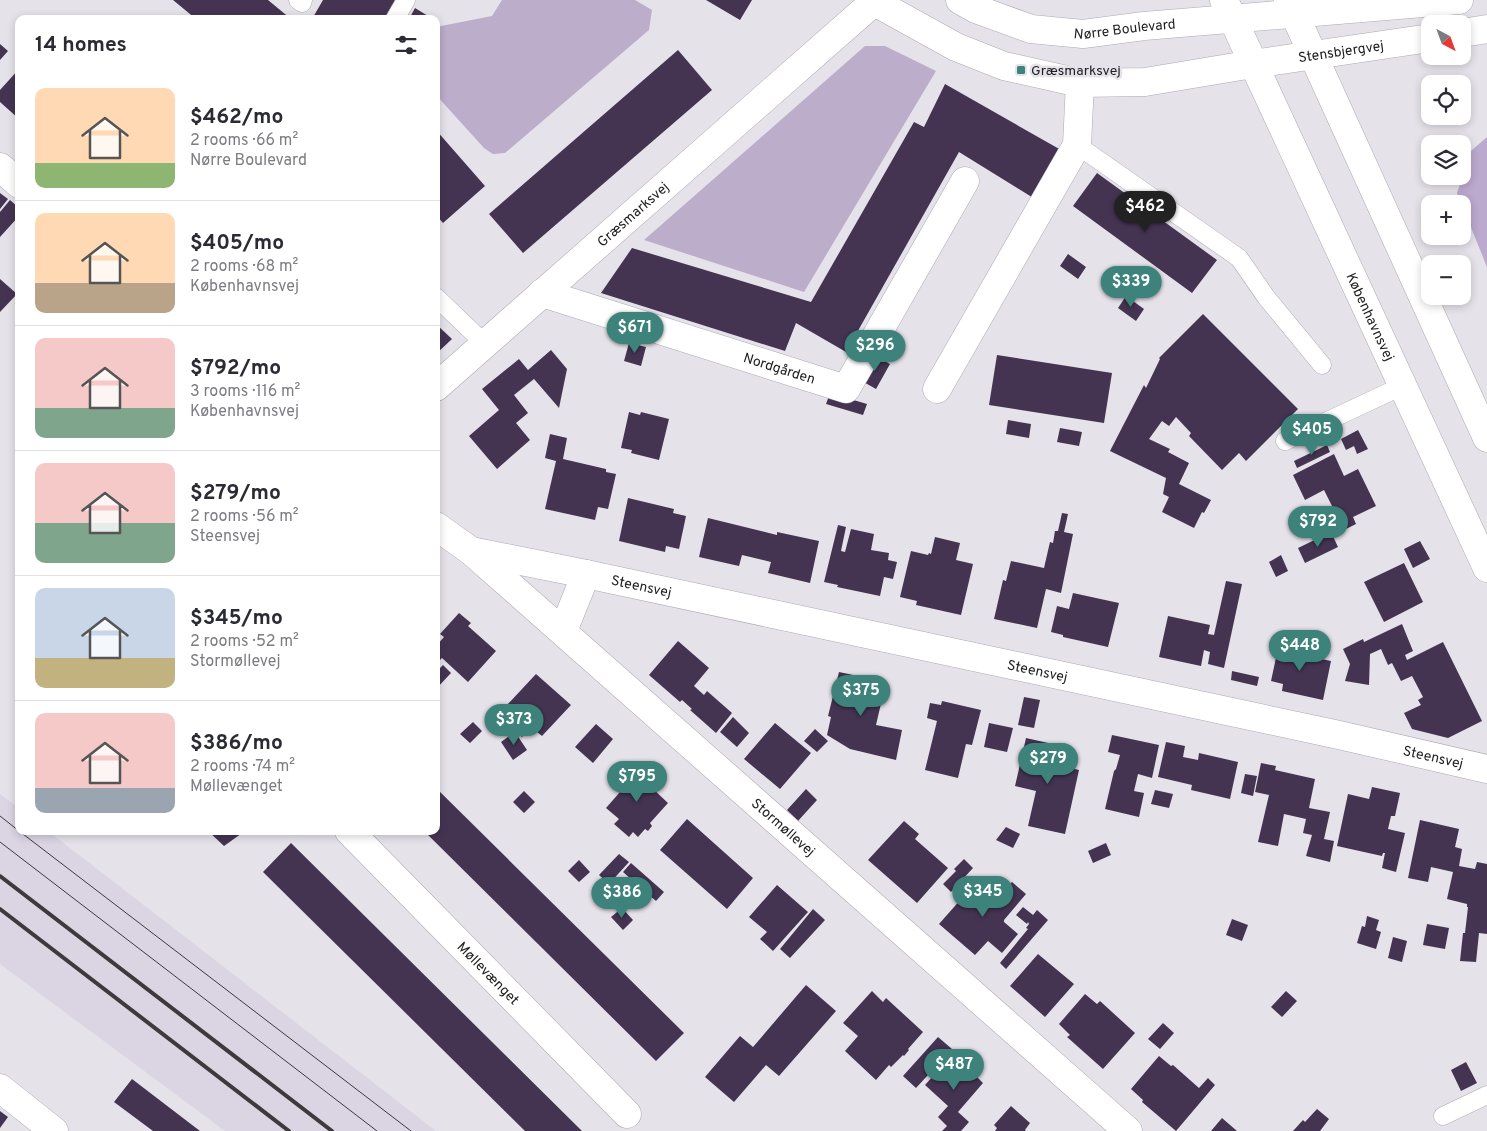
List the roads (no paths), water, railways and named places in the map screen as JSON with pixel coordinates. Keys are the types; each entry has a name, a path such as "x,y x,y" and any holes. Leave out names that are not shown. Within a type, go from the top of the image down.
{"street":[{"name":"Nørre Boulevard","path":"960,0 976,9 1032,29 1083,34 1144,26 1228,10 1292,7"},
{"path":"1459,0 1292,7 1487,438"},
{"path":"874,1 956,47 1004,66 1080,83 1145,82 1253,64"},
{"name":"Græsmarksvej","path":"440,383 874,1"},
{"name":"Københavnsvej","path":"1228,10 1487,568"},
{"path":"1471,32 1487,29"},
{"name":"Stensbjergvej","path":"1253,64 1421,39"},
{"path":"937,389 1077,145 1080,83"},
{"path":"0,167 15,180"},
{"name":"Nordgården","path":"542,293 846,389 965,181"},
{"name":"Stormøllevej","path":"440,529 471,551 1128,1131"},
{"name":"Steensvej","path":"471,551 1330,733 1487,769"},
{"path":"562,631 586,574"},
{"name":"Møllevænget","path":"353,835 627,1114"},
{"path":"0,1088 54,1131"}],"lane":[{"path":"298,0 302,3 303,0"},
{"path":"397,15 406,0"},
{"path":"1077,145 1239,258 1266,297 1322,365"},
{"path":"440,301 485,344"},
{"path":"1285,441 1402,386"},
{"path":"1443,1116 1487,1095"}],"tram line":[{"path":"0,816 15,828"},
{"path":"24,835 411,1131"},
{"path":"0,842 377,1131"}],"railway":[{"path":"0,876 332,1131"},
{"path":"0,909 289,1131"}],"place":[{"name":"Græsmarksvej","path":"1021,70"}]}
